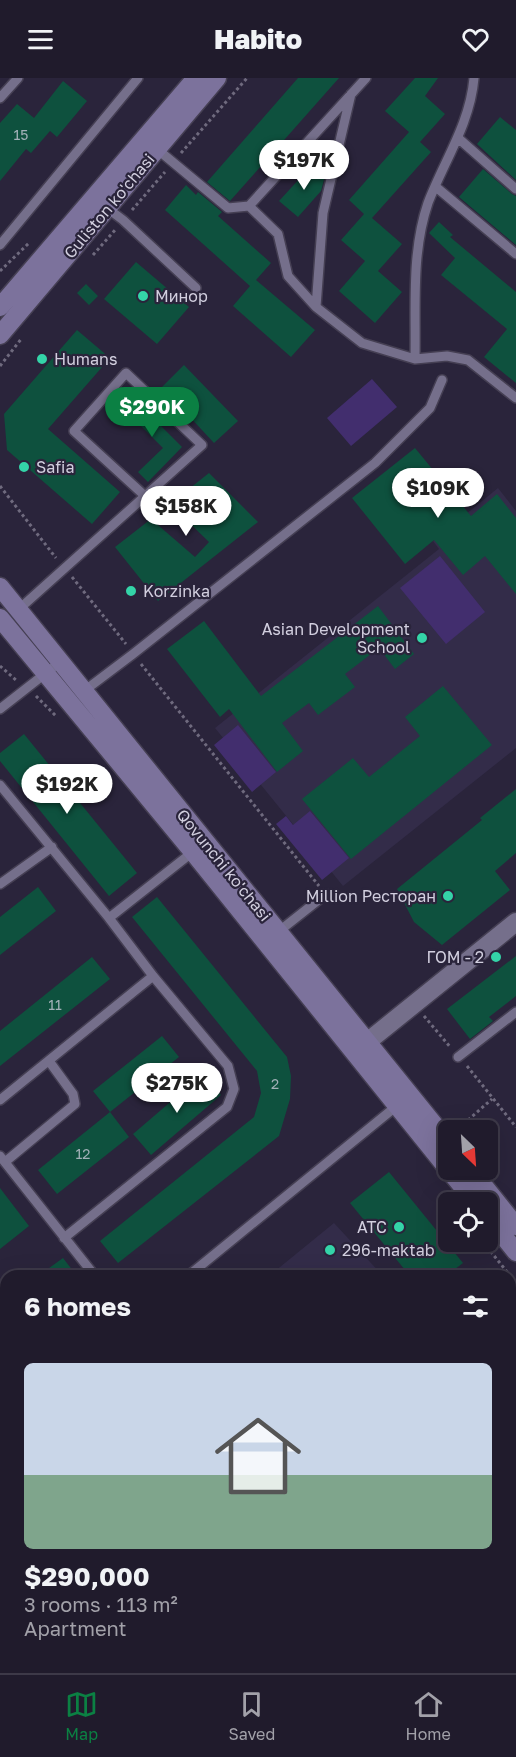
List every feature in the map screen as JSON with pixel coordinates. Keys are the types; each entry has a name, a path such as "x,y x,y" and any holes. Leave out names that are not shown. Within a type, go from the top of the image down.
{"street":[{"name":"Guliston ko'chasi","path":"0,335 6,304 196,78"},
{"name":"Guliston ko'chasi","path":"6,304 107,207 218,78"},
{"name":"Qovunchi ko'chasi","path":"0,588 84,691 199,847 404,1100 438,1152"},
{"name":"Qovunchi ko'chasi","path":"0,618 45,674 278,932 361,1047"},
{"path":"361,1047 516,922"},
{"name":"Qovunchi ko'chasi","path":"404,1100 438,1132"},
{"name":"Qovunchi ko'chasi","path":"458,1180 467,1192"},
{"path":"479,1180 516,1226"},
{"path":"498,1230 516,1252"}],"lane":[{"path":"0,98 18,78"},
{"path":"157,149 228,208 249,206 366,78"},
{"path":"415,359 417,247 429,202 458,138 472,97 474,78"},
{"path":"0,245 134,79"},
{"path":"316,307 323,213 351,94"},
{"path":"458,138 516,189"},
{"path":"436,187 516,254"},
{"path":"249,206 278,234 288,276 316,307 362,343 415,359 447,356 468,360 516,398"},
{"path":"107,207 196,288"},
{"path":"18,610 202,445 126,373 74,431 145,496"},
{"path":"84,691 375,463 430,408 442,380"},
{"path":"0,709 60,662"},
{"path":"0,784 228,1066 234,1089 227,1107 64,1238"},
{"path":"0,884 52,846"},
{"path":"109,918 199,847"},
{"path":"278,932 326,894"},
{"path":"0,1100 153,976"},
{"path":"458,1057 516,1012"},
{"path":"49,1061 70,1089 75,1104 2,1159 90,1270"},
{"path":"195,1270 404,1100"}],"path":[{"path":"0,486 326,894"},
{"path":"0,666 27,688 61,722"},
{"path":"468,1120 493,1099"},
{"path":"491,1252 506,1270"}],"shaded area":[{"path":"372,379 397,407 351,446 327,418"},
{"name":"Asian Development School","path":"498,488 516,511 516,748 343,886 215,728 439,549 433,541"},
{"path":"440,556 485,612 446,644 400,588"},
{"path":"238,725 276,772 252,792 214,745"},
{"path":"310,811 349,858 322,880 276,824 286,816 293,825"},
{"name":"296-maktab","path":"334,1223 377,1270 276,1270"}],"building":[{"path":"298,78 339,78 230,201 207,182"},
{"path":"415,78 438,78 425,96 445,114 420,142 431,152 372,218 402,244 378,271 402,292 375,323 339,291 365,261 341,240 364,214 349,200 409,132 385,111"},
{"path":"63,81 87,101 57,137 50,131 31,153 26,149 0,181 0,123 17,104 34,118"},
{"path":"500,117 516,130 516,180 477,144"},
{"path":"312,165 325,176 321,191 298,217 279,201"},
{"path":"483,169 516,196 516,245 459,197"},
{"path":"186,185 196,195 198,192 222,212 218,216 271,263 256,280 315,330 291,357 233,306 250,286 165,210"},
{"path":"439,222 453,235 450,237 516,292 516,383 484,357 507,329 441,275 455,258 429,233"},
{"path":"136,262 189,307 157,344 104,299"},
{"path":"86,284 98,296 89,305 77,293"},
{"path":"77,330 110,358 48,429 120,492 92,524 7,450 4,414"},
{"path":"184,365 238,421 214,443 162,387"},
{"path":"130,395 182,447 148,482 138,472 163,448 120,405"},
{"path":"415,448 471,516 497,494 516,518 516,594 485,556 463,575 434,540 405,564 352,498"},
{"path":"209,473 258,522 158,601 115,547 151,519 195,557 209,542 170,504"},
{"path":"378,606 414,654 395,669 379,648 345,674 355,687 318,715 309,703 282,723 303,751 277,772 229,709 220,717 167,649 204,621 261,696"},
{"path":"443,686 492,745 351,859 302,799 353,758 369,777 420,736 405,717"},
{"path":"24,734 137,873 109,896 0,761 0,753"},
{"path":"516,789 516,853 495,871 510,890 442,945 414,922 397,889 482,820 480,818"},
{"path":"38,887 56,911 0,955 0,917"},
{"path":"157,897 287,1057 291,1076 290,1099 279,1136 118,1263 100,1241 254,1117 261,1093 257,1071 132,917"},
{"path":"516,956 516,996 489,1017 493,1021 470,1039 447,1009"},
{"path":"92,957 110,979 0,1066 0,1031"},
{"path":"162,1036 179,1057 110,1112 93,1091"},
{"path":"203,1074 221,1095 151,1155 133,1134"},
{"path":"110,1112 129,1137 57,1194 38,1170"},
{"path":"389,1172 438,1232 438,1252 454,1252 463,1263 454,1270 405,1270 350,1203"},
{"path":"0,1188 29,1226 0,1249"},
{"path":"63,1258 72,1270 46,1270"}],"place":[{"name":"Минор","path":"143,296"},
{"name":"Humans","path":"42,359"},
{"name":"Safia","path":"24,467"},
{"name":"Korzinka","path":"131,591"},
{"name":"Asian Development School","path":"422,638"},
{"name":"Million Ресторан","path":"448,896"},
{"name":"ГОМ - 2","path":"496,957"},
{"name":"АТС","path":"399,1227"},
{"name":"296-maktab","path":"330,1250"}]}
